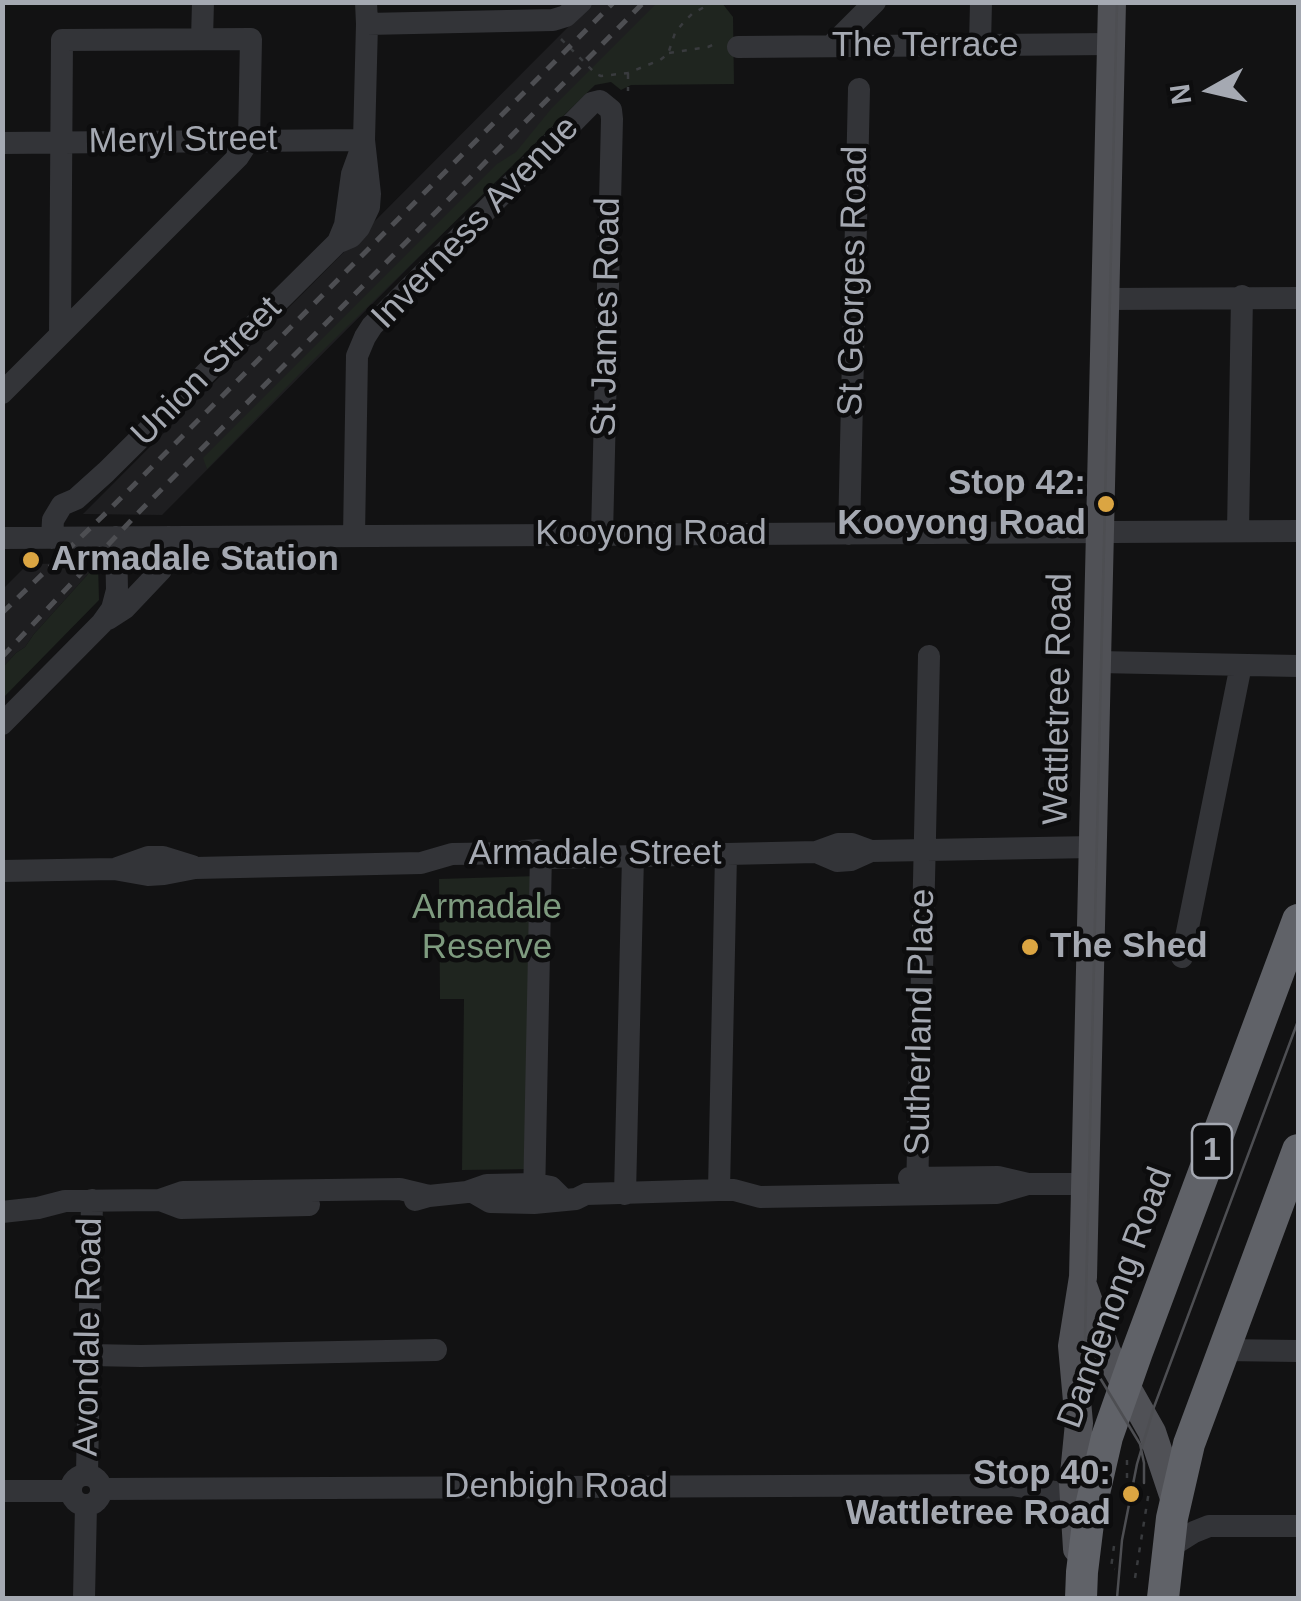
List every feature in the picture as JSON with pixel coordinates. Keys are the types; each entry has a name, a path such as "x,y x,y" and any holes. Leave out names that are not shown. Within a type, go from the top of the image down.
{"highway":[{"name":"Dandenong Road","path":"1081,1597 1084,1548 1107,1437 1298,920"},
{"name":"1","path":"1163,1598 1166,1499 1298,1150"}],"main road":[{"name":"Wattletree Road","path":"1081,1597 1073,1504 1078,1410 1072,1352 1083,1276 1112,2"},
{"name":"Wattletree Road","path":"1083,1276 1104,1346 1154,1438 1166,1499"}],"street":[{"path":"202,38 203,2"},
{"path":"368,11 490,12 553,20 566,16 581,2"},
{"path":"832,46 875,2"},
{"path":"980,46 981,2"},
{"name":"Union Street","path":"62,535 53,520 57,509 76,499 106,472 337,243 345,226 352,174 364,140 368,11"},
{"path":"2,393 232,165 249,140 251,39 62,40 60,334"},
{"name":"The Terrace","path":"731,43 1112,44"},
{"name":"St Georges Road","path":"848,534 859,89"},
{"name":"St James Road","path":"602,535 612,119 603,92"},
{"name":"Inverness Avenue","path":"354,536 357,356 365,336 592,103 600,101 603,92"},
{"name":"Meryl Street","path":"2,143 364,140"},
{"path":"1238,531 1242,296"},
{"path":"1106,299 1298,298"},
{"name":"Kooyong Road","path":"2,538 1298,531"},
{"path":"2,724 161,570 168,537"},
{"path":"102,624 116,596 118,539"},
{"name":"Sutherland Place","path":"917,1186 929,656"},
{"path":"1098,662 1298,666"},
{"path":"1182,957 1241,665"},
{"name":"Armadale Street","path":"2,870 114,869 163,857 195,868 421,863 452,854 525,850 549,858 816,852 838,844 871,851 1093,846"},
{"path":"534,1194 540,853"},
{"path":"726,854 726,1190"},
{"path":"625,1194 633,856"},
{"path":"2,1212 65,1201 160,1200 183,1192 400,1189 429,1196 486,1185 534,1194 554,1189 564,1200 586,1194 726,1190 760,1197 917,1186 997,1193 1028,1184 1085,1184"},
{"path":"2,1196 27,1208"},
{"name":"Avondale Road","path":"84,1598 92,1200"},
{"path":"90,1354 436,1350"},
{"path":"1223,1350 1298,1351"},
{"name":"Denbigh Road","path":"2,1491 1011,1484 1048,1477 1064,1469 1077,1442"},
{"name":"Denbigh Road","path":"1011,1484 1056,1492 1073,1504"},
{"path":"1166,1499 1209,1526"},
{"path":"1167,1549 1209,1526 1298,1526"}],"path":[{"path":"668,54 683,23 714,2"},
{"path":"558,36 598,75 603,92"},
{"path":"598,75 628,73 668,54 731,43"},
{"path":"628,73 628,90"},
{"path":"1125,1450 1127,1491"},
{"path":"1135,1578 1134,1569 1166,1499"},
{"path":"1114,1546 1115,1568"}],"shaded area":[{"path":"592,3 672,3 162,515 83,514"},
{"path":"98,563 3,667 3,589 28,564"}],"green space":[{"path":"657,3 722,3 733,17 734,84 631,85 621,90 611,82 595,85 207,469 203,458 497,164 516,152 551,109"},
{"path":"98,563 99,600 3,698 3,667"},
{"name":"Armadale Reserve","path":"538,876 536,1169 462,1170 464,999 440,999 439,879"}],"tram line":[{"path":"1117,2 1085,1337 1091,1363 1140,1444 1144,1483"},
{"path":"1117,1598 1122,1540 1137,1464 1154,1407 1298,1021"}],"railway":[{"path":"2,613 614,2"},
{"path":"2,657 140,511 644,2"}],"place":[{"name":"Stop 42: Kooyong Road","path":"1106,504"},
{"name":"Armadale Station","path":"31,560"},
{"name":"The Shed","path":"1030,947"},
{"name":"Stop 40: Wattletree Road","path":"1131,1494"}]}
